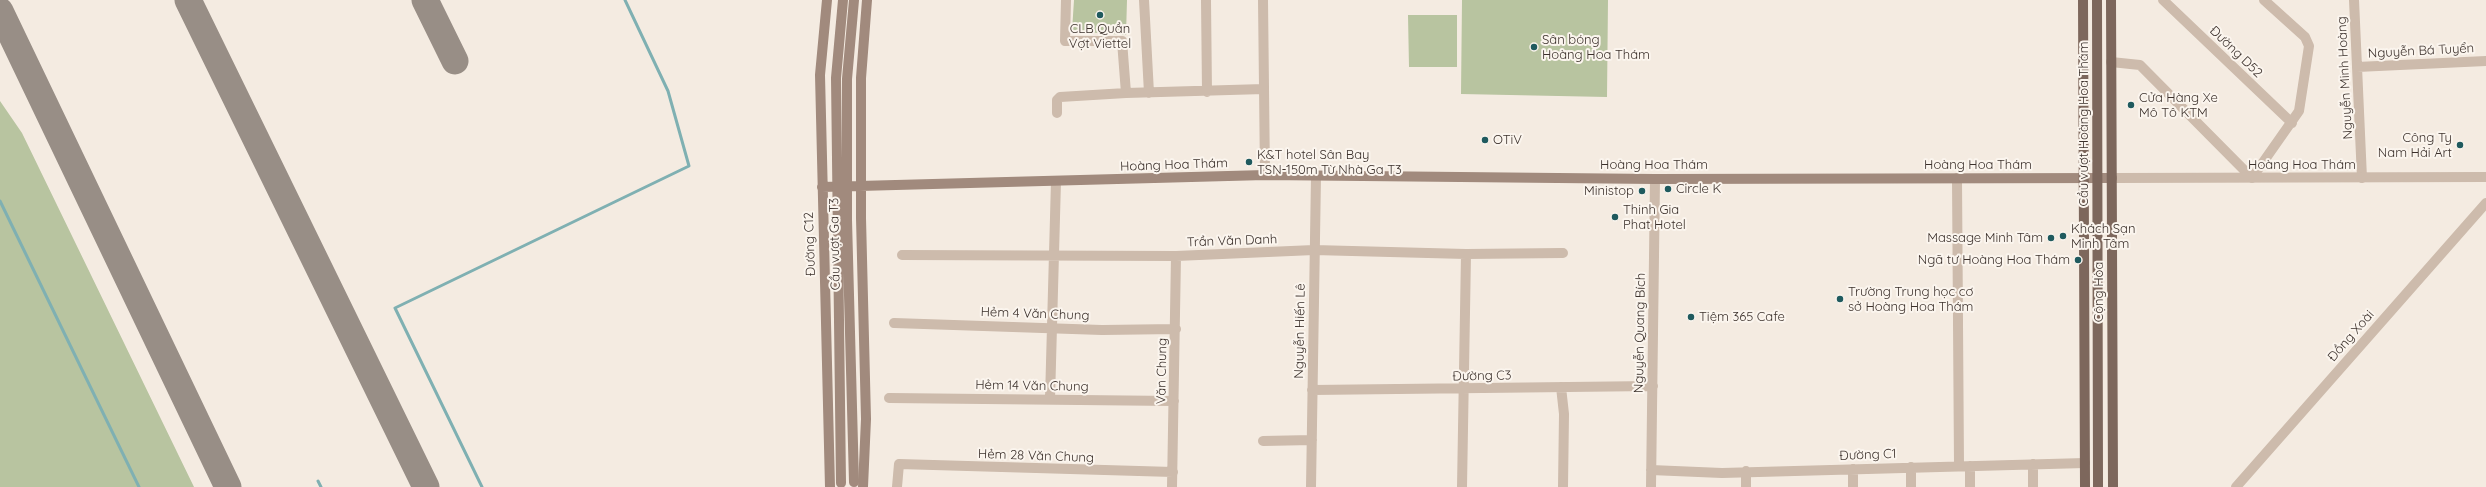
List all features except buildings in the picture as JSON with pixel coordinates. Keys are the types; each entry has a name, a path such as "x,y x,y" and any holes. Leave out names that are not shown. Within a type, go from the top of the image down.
{"main road":[{"name":"Đường C12","path":"827,0 820,74 830,487"},
{"name":"Cầu vượt Ga T3","path":"841,485 836,78 843,0"},
{"name":"Cầu vượt Ga T3","path":"854,0 847,87 847,220 857,485"},
{"path":"857,485 866,419 861,186 861,78 867,0"},
{"name":"Cộng Hòa","path":"2083,0 2085,487"},
{"name":"Cầu vượt Hoàng Hoa Thám","path":"2097,0 2098,487"},
{"name":"Cộng Hòa","path":"2111,0 2113,483"},
{"path":"2084,107 2111,107"},
{"name":"Hoàng Hoa Thám","path":"822,187 1265,176 1655,179 2112,178"},
{"path":"2084,251 2112,251"}],"street":[{"path":"1066,0 1065,41 1122,41 1126,93"},
{"path":"1144,0 1149,93"},
{"path":"1206,0 1207,92"},
{"path":"1263,0 1265,176"},
{"name":"Đường D52","path":"2163,0 2292,123"},
{"path":"2111,62 2140,65 2252,178 2292,123 2300,107 2309,42 2264,0"},
{"name":"Nguyễn Minh Hoàng","path":"2354,0 2362,178"},
{"name":"Nguyễn Bá Tuyển","path":"2357,67 2486,61"},
{"path":"1057,113 1057,100 1060,97 1126,93 1207,92 1264,89"},
{"name":"Nguyễn Hiến Lê","path":"1311,487 1316,176"},
{"name":"Hoàng Hoa Thám","path":"2112,178 2486,177"},
{"path":"1957,178 1959,466"},
{"name":"Nguyễn Quang Bích","path":"1651,487 1655,179"},
{"path":"1050,400 1056,181"},
{"name":"Đồng Xoài","path":"2236,487 2486,203"},
{"name":"Trần Văn Danh","path":"902,254 1176,256 1314,250 1466,254 1563,253"},
{"path":"1462,487 1466,254"},
{"name":"Văn Chung","path":"1172,487 1176,330 1176,256"},
{"name":"Hẻm 4 Văn Chung","path":"894,323 1176,330"},
{"name":"Đường C3","path":"1312,390 1653,386"},
{"path":"1561,387 1564,414 1563,487"},
{"name":"Hẻm 14 Văn Chung","path":"890,398 1174,401"},
{"path":"1263,441 1312,440"},
{"name":"Hẻm 28 Văn Chung","path":"897,487 899,464 1172,472"},
{"path":"2033,464 2033,487"},
{"name":"Đường C1","path":"1651,470 1746,471 2085,464"},
{"path":"1970,466 1970,487"},
{"path":"1911,467 1911,487"},
{"path":"1853,469 1853,487"},
{"path":"1746,471 1746,487"},
{"path":"2113,483 2120,487"}],"green space":[{"name":"CLB Quần Vợt Viettel","path":"1074,0 1127,0 1126,35 1072,31"},
{"name":"Sân bóng Hoàng Hoa Thám","path":"1462,0 1608,0 1607,97 1461,94"},
{"path":"1408,15 1457,15 1457,67 1409,67"},
{"path":"0,101 22,133 194,487 0,487"}],"waterway":[{"path":"482,487 395,308 689,166 668,91 625,0"},
{"path":"0,201 139,487"},
{"path":"318,481 321,487"}],"taxiway":[{"path":"188,0 426,487"},
{"path":"425,0 455,61"},
{"path":"0,11 228,487"}],"place":[{"name":"CLB Quần Vợt Viettel","path":"1100,15"},
{"name":"Sân bóng Hoàng Hoa Thám","path":"1534,47"},
{"name":"Cửa Hàng Xe Mô Tô KTM","path":"2131,105"},
{"name":"OTiV","path":"1485,140"},
{"name":"Công Ty Nam Hải Art","path":"2460,145"},
{"name":"K&T hotel Sân Bay TSN-150m Từ Nhà Ga T3","path":"1249,162"},
{"name":"Circle K","path":"1668,189"},
{"name":"Ministop","path":"1642,191"},
{"name":"Thinh Gia Phat Hotel","path":"1615,217"},
{"name":"Khách Sạn Minh Tâm","path":"2063,236"},
{"name":"Massage Minh Tâm","path":"2051,238"},
{"name":"Ngã tư Hoàng Hoa Thám","path":"2078,260"},
{"name":"Trường Trung học cơ sở Hoàng Hoa Thám","path":"1840,299"},
{"name":"Tiệm 365 Cafe","path":"1691,317"}]}
